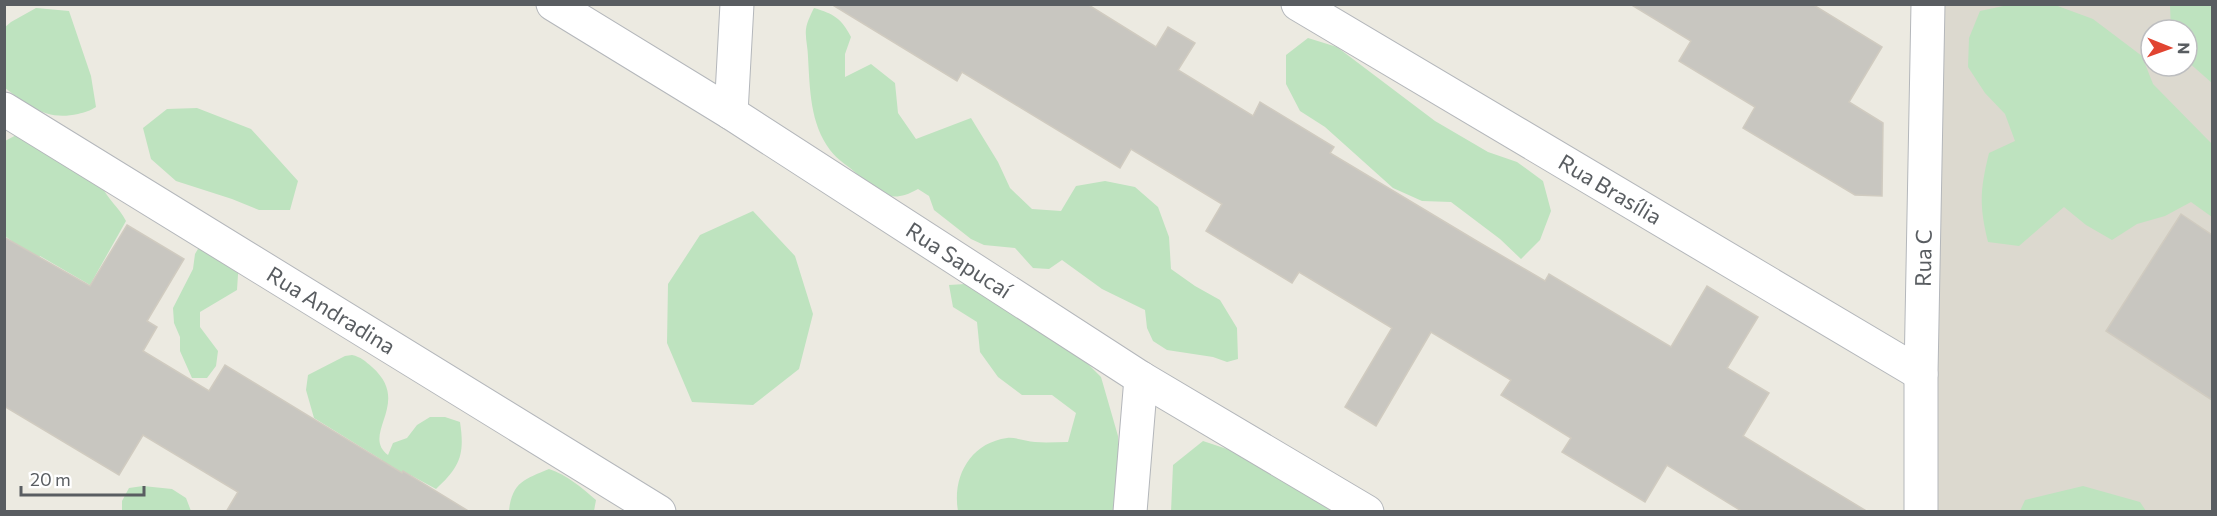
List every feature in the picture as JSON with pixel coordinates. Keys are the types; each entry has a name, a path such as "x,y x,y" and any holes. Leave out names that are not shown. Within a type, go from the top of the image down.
{"street":[{"name":"Rua Sapucaí","path":"553,4 731,113 1142,378 1367,512"},
{"path":"731,113 737,4"},
{"name":"Rua Brasília","path":"1298,4 1921,374"},
{"name":"Rua C","path":"1921,512 1921,374 1929,4"},
{"name":"Rua Andradina","path":"4,109 659,512"},
{"path":"1130,512 1142,378"}],"shaded area":[{"path":"1945,5 2212,5 2212,511 1933,511"}],"green space":[{"path":"2008,5 2055,5 2093,19 2139,54 2139,78 2151,78 2153,84 2212,144 2212,217 2191,202 2165,216 2137,224 2112,240 2086,225 2064,207 2019,246 1988,242 1982,198 1989,153 2015,141 2005,114 1985,93 1968,67 1969,38 1980,11"},
{"path":"2170,5 2212,5 2212,83 2199,72 2199,18 2171,18"},
{"path":"36,8 69,11 91,76 96,107 67,116 47,114 30,106 5,88 4,28"},
{"path":"814,8 836,18 844,25 851,37 845,54 845,77 871,64 895,83 898,113 916,139 971,118 998,162 1010,188 1032,209 1061,211 1076,186 1105,181 1135,187 1158,207 1169,237 1171,269 1220,300 1237,328 1238,359 1227,362 1213,357 1167,350 1153,341 1147,328 1145,310 1102,289 1062,260 1049,269 1033,268 1015,248 984,245 971,239 934,210 929,196 918,189 909,194 893,196 872,188 833,154 818,129 811,94 806,36 807,24"},
{"path":"1308,38 1337,47 1435,121 1488,152 1517,162 1543,181 1551,211 1540,240 1521,259 1500,239 1451,202 1422,201 1393,188 1325,127 1300,111 1286,84 1286,55"},
{"path":"197,108 251,129 298,181 290,210 259,210 176,181 151,159 143,128 167,109"},
{"path":"22,132 101,185 126,221 90,285 40,256 5,316 13,242 5,236 5,141"},
{"path":"753,211 795,256 813,314 799,369 753,405 692,402 667,343 668,284 700,235"},
{"path":"202,242 239,259 237,290 200,312 200,327 218,351 216,366 207,378 192,378 180,351 180,337 174,323 173,308 193,269 195,254"},
{"path":"981,283 1079,355 1101,377 1118,436 1120,511 958,511 957,498 961,474 974,454 994,441 1007,438 1032,442 1068,442 1076,413 1052,395 1022,395 998,377 980,352 977,322 953,307 949,285"},
{"path":"352,355 372,367 383,380 388,393 388,405 379,437 381,447 388,455 393,443 407,438 417,425 430,417 445,417 460,422 461,452 451,474 436,489 403,471 378,511 352,511 382,460 314,418 306,390 308,375 345,356"},
{"path":"1203,441 1242,454 1342,512 1171,512 1173,465"},
{"path":"549,469 568,478 596,500 594,511 509,511 513,494 521,483"},
{"path":"143,486 172,489 186,498 191,511 122,511 122,501 129,488"},
{"path":"2083,486 2140,502 2146,511 2020,511 2025,500"}],"building":[{"path":"831,4 1087,4 1156,47 1168,27 1195,43 1178,70 1253,116 1260,102 1334,147 1330,153 1475,240 1545,281 1549,274 1671,347 1707,286 1758,317 1727,368 1769,393 1743,436 1868,512 1743,512 1667,465 1645,502 1562,452 1571,438 1501,395 1511,380 1431,332 1376,426 1345,407 1392,328 1299,272 1292,283 1206,231 1222,204 1131,149 1120,168 962,72 957,81"},
{"path":"1630,4 1812,4 1882,47 1849,102 1883,123 1882,196 1855,195 1743,128 1755,107 1679,61 1691,41"},
{"path":"2181,214 2212,235 2212,400 2106,331"},
{"path":"127,225 184,259 147,321 157,327 143,351 209,391 225,365 470,512 226,512 238,492 143,435 119,475 4,406 4,237 90,286"}]}
